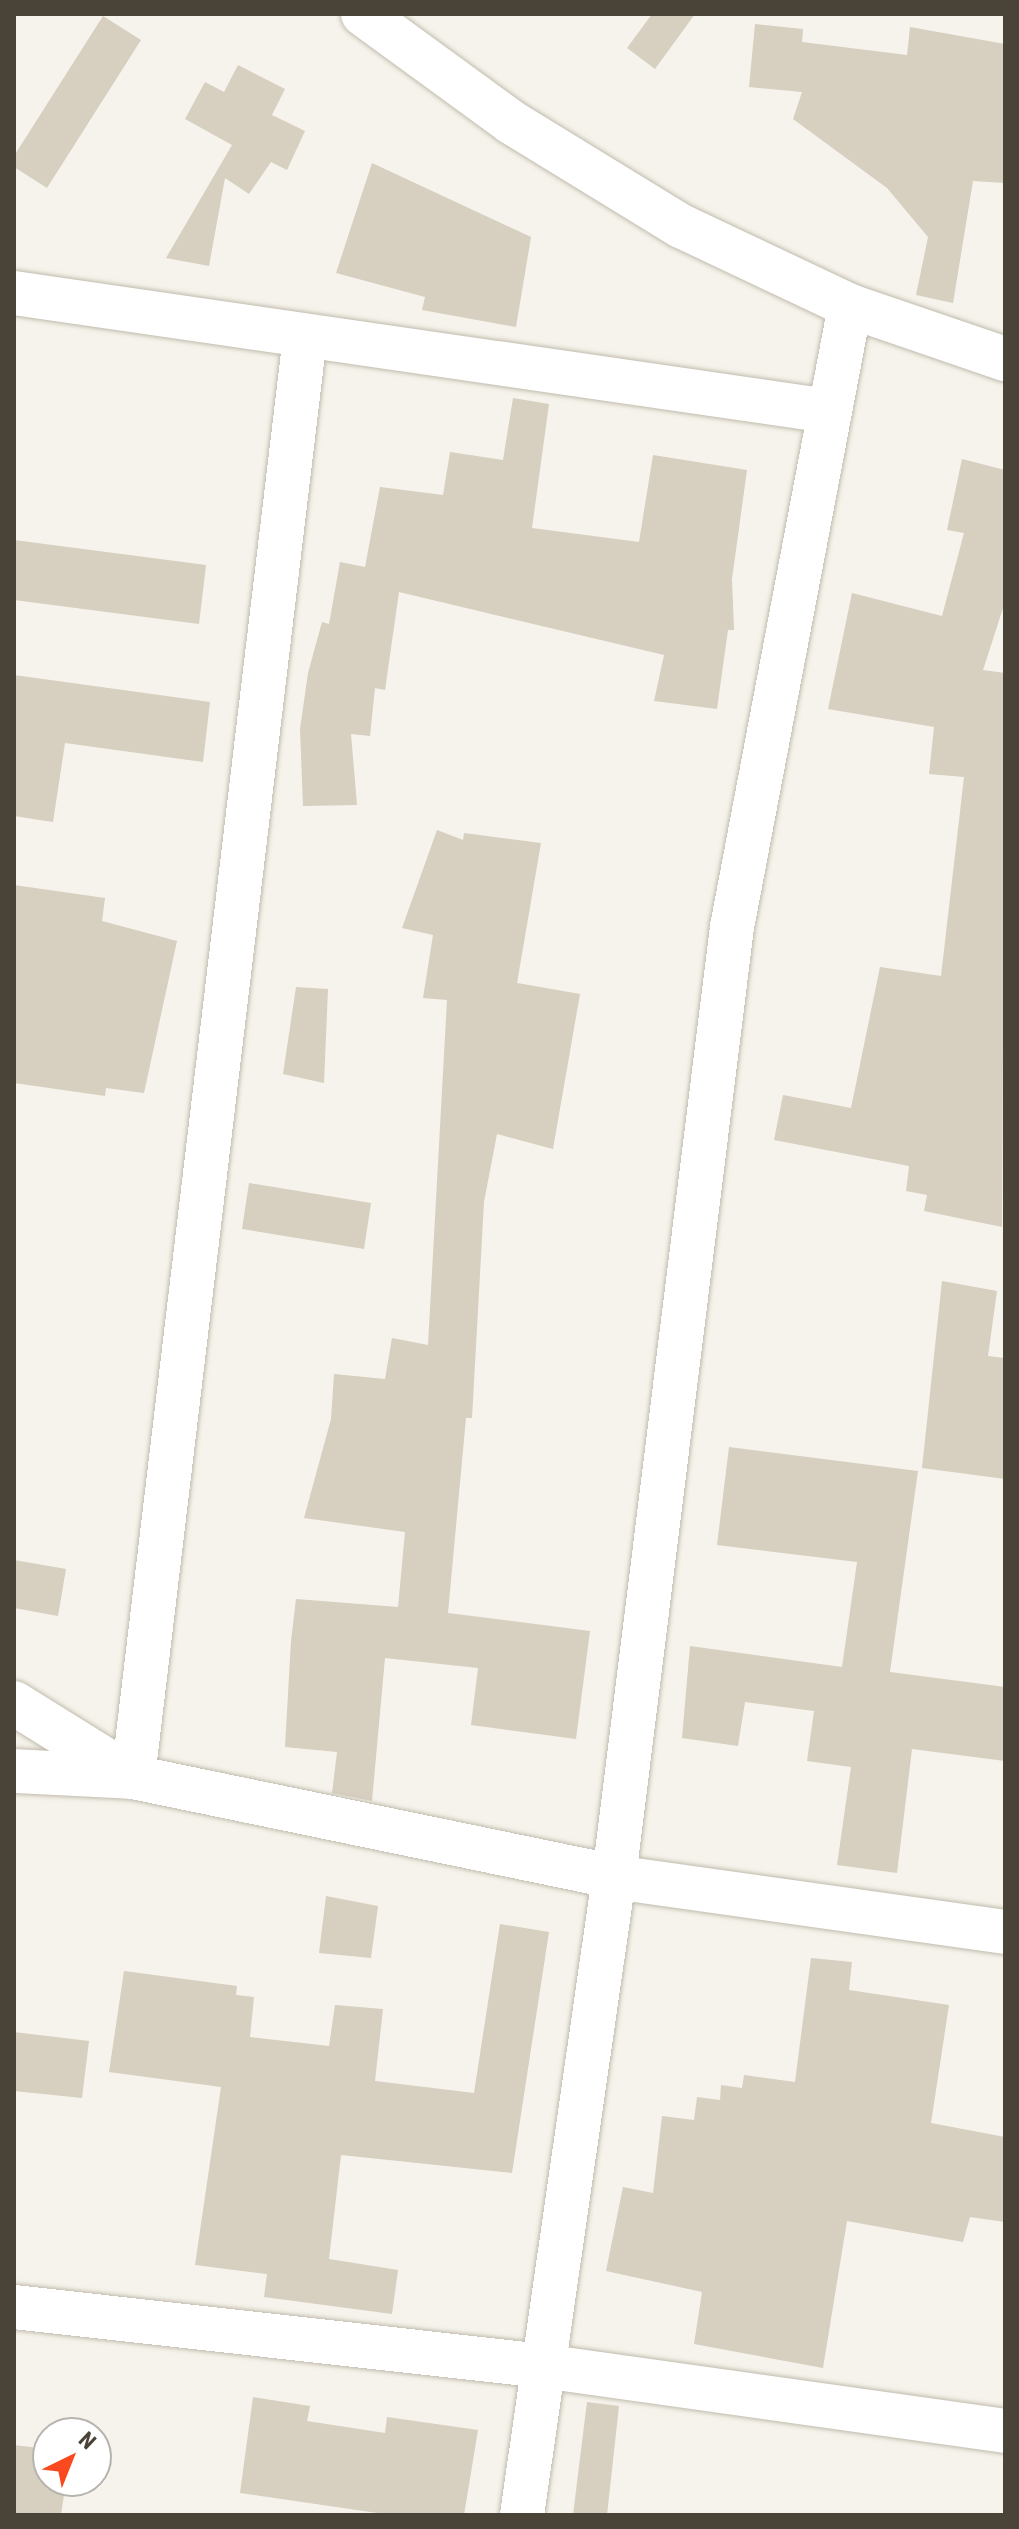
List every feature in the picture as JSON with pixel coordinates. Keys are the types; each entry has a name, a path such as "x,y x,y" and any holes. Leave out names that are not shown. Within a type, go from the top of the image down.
{"street":[{"path":"363,14 511,122 681,226 850,306 1005,359"},
{"path":"14,293 828,411"},
{"path":"522,2515 614,1877 732,927 850,306"},
{"path":"133,1777 305,336"},
{"path":"14,1703 133,1777"},
{"path":"14,1771 133,1777 614,1877 1005,1932"},
{"path":"14,2307 543,2366 1005,2431"}],"building":[{"path":"652,14 695,14 655,69 627,48"},
{"path":"103,16 141,40 47,188 14,167 14,156"},
{"path":"755,24 803,29 802,42 907,55 910,27 1005,44 1005,183 973,181 953,303 916,295 928,237 887,188 793,119 802,92 749,87"},
{"path":"238,65 285,89 272,115 305,131 287,170 271,162 249,194 225,178 209,266 166,258 232,145 185,119 205,82 224,92"},
{"path":"372,163 531,237 516,327 422,310 425,297 336,273"},
{"path":"513,398 549,404 532,528 639,542 653,455 747,470 732,579 734,630 728,630 717,709 654,701 664,655 399,592 385,690 375,688 370,736 351,734 357,805 303,806 300,729 308,673 322,622 329,624 340,562 365,567 380,487 443,495 450,452 503,460"},
{"path":"962,459 1005,470 1005,602 983,670 1005,673 1002,1227 924,1211 927,1195 906,1191 909,1166 774,1140 783,1095 851,1108 880,967 941,976 964,777 929,774 934,727 828,709 852,593 942,616 964,533 947,530"},
{"path":"14,540 206,565 199,624 14,600"},
{"path":"14,675 210,702 203,762 65,743 53,822 14,816"},
{"path":"437,830 463,840 464,833 541,843 517,983 580,994 553,1149 497,1134 484,1202 472,1418 466,1418 448,1613 590,1631 576,1739 471,1725 478,1668 385,1658 372,1801 332,1793 337,1752 285,1747 291,1641 296,1599 398,1607 405,1532 304,1518 331,1419 334,1374 385,1379 392,1338 428,1345 447,1000 423,998 433,935 402,928"},
{"path":"14,885 105,898 102,921 177,941 144,1093 106,1088 105,1096 14,1083"},
{"path":"296,987 328,989 324,1083 283,1074"},
{"path":"249,1183 371,1203 364,1249 242,1229"},
{"path":"942,1281 997,1291 988,1356 1005,1358 1005,1479 922,1468"},
{"path":"729,1447 918,1471 890,1672 1005,1687 1005,1761 912,1749 897,1873 837,1865 851,1767 807,1761 814,1711 745,1702 738,1746 682,1738 690,1646 842,1667 857,1562 717,1545"},
{"path":"14,1560 66,1569 58,1616 14,1608"},
{"path":"326,1896 378,1906 371,1958 319,1953"},
{"path":"500,1924 549,1932 512,2173 341,2155 329,2259 398,2270 392,2314 264,2297 267,2274 195,2265 221,2087 109,2072 124,1971 237,1986 236,1995 254,1997 250,2037 329,2046 335,2005 383,2009 375,2081 474,2093"},
{"path":"811,1958 852,1962 849,1990 949,2005 931,2123 1005,2137 1005,2222 970,2217 963,2242 847,2221 823,2368 694,2344 702,2292 606,2271 623,2187 653,2193 662,2116 694,2120 697,2097 720,2100 721,2085 742,2088 744,2075 795,2082"},
{"path":"14,2032 89,2041 82,2098 14,2091"},
{"path":"253,2397 310,2406 307,2421 385,2433 387,2417 478,2430 464,2515 391,2515 240,2493"},
{"path":"587,2402 619,2406 607,2515 573,2515"},
{"path":"14,2445 32,2447 32,2497 64,2497 61,2515 14,2515"}]}
